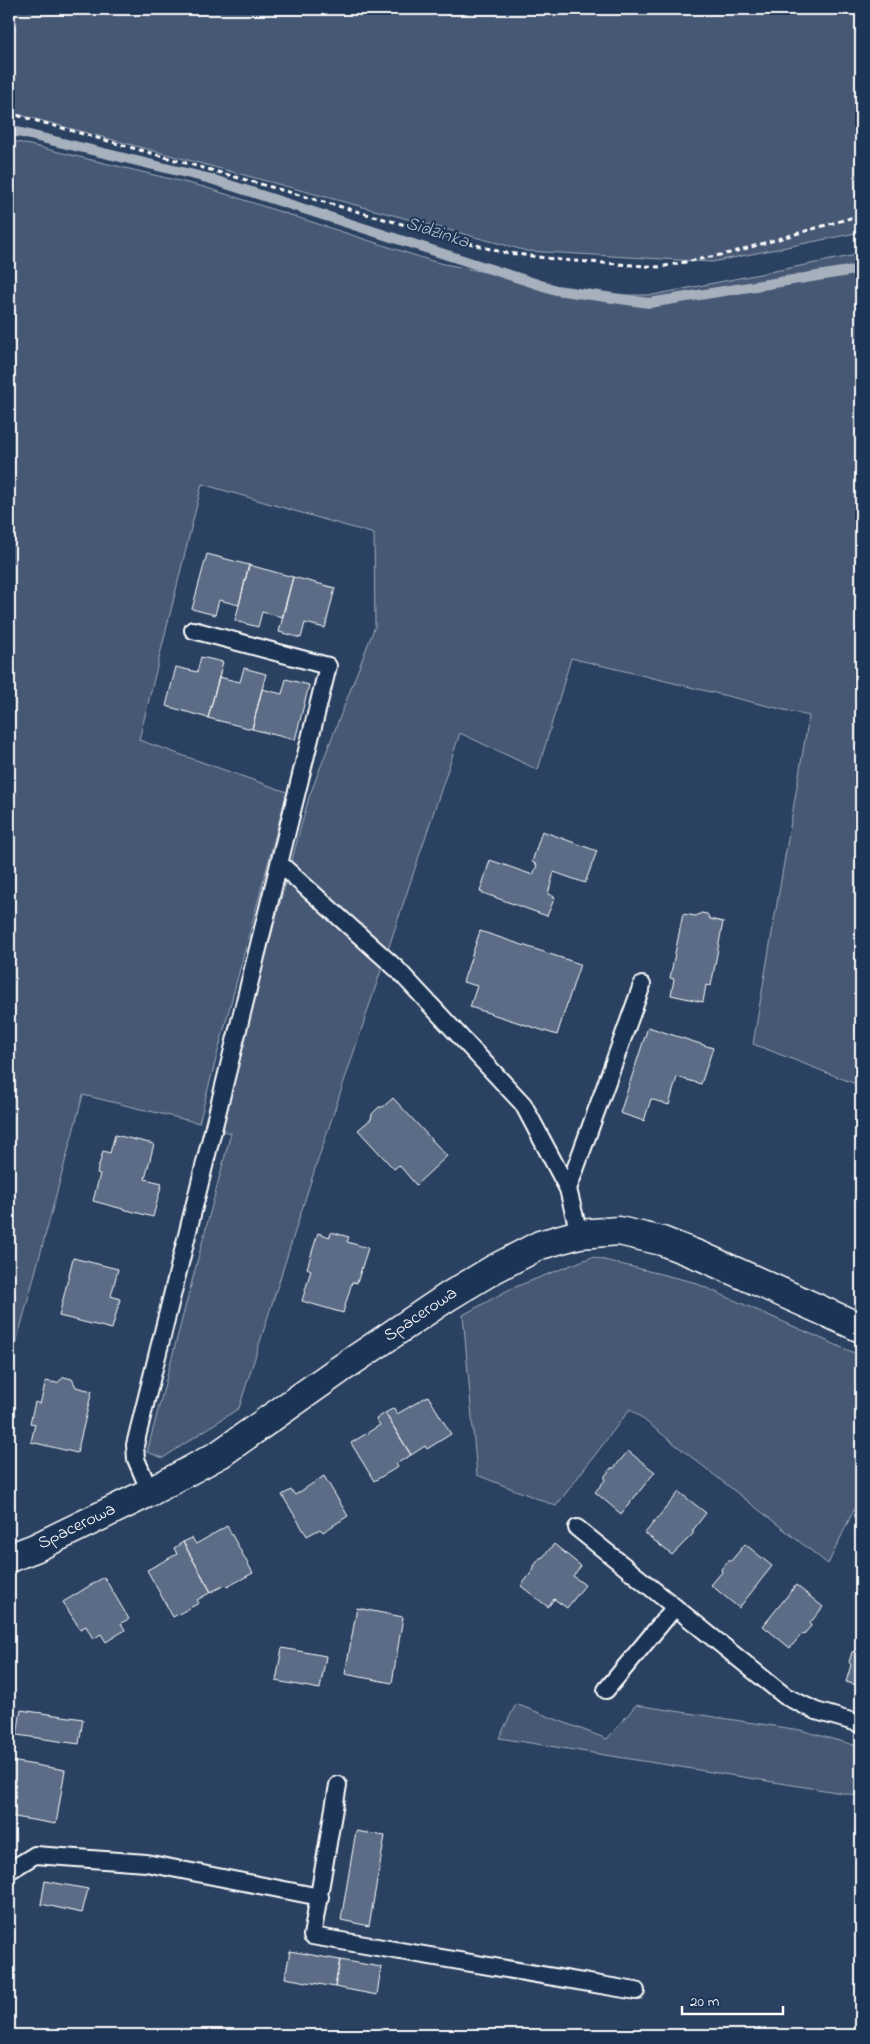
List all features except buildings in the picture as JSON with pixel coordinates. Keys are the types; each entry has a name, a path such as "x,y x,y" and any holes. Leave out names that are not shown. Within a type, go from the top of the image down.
{"street":[{"name":"Spacerowa","path":"9,1558 36,1548 150,1492 220,1454 339,1370 449,1296 494,1269 540,1245 579,1234 619,1231 662,1241 703,1257 861,1328"}],"lane":[{"path":"150,1492 136,1459 135,1445 328,666 193,630"},
{"path":"279,863 397,969 523,1104 568,1189 579,1234"},
{"path":"568,1189 642,985"},
{"path":"577,1528 785,1696 816,1711 861,1724"},
{"path":"606,1690 675,1607"},
{"path":"338,1785 312,1936 636,1991"},
{"path":"9,1872 35,1855 146,1862 320,1897"}],"path":[{"path":"9,113 501,252 562,260 660,267 730,253 861,215"}],"shaded area":[{"path":"9,9 861,9 861,232 712,262 527,251 9,112"},
{"path":"9,140 204,187 435,262 599,295 653,295 861,254 861,1086 753,1044 809,716 571,658 538,770 460,733 311,1181 239,1408 163,1458 147,1452 231,1133 218,1130 309,797 375,626 374,534 202,484 139,740 287,792 199,1123 83,1095 13,1355 9,1353"},
{"path":"592,1257 693,1282 861,1356 861,1495 828,1564 630,1409 556,1506 477,1475 463,1315 510,1289"},
{"path":"516,1704 607,1739 636,1705 800,1730 861,1747 861,1796 499,1738"}],"waterway":[{"name":"Sidzinka","path":"9,130 211,179 556,290 649,303 861,269"}]}
